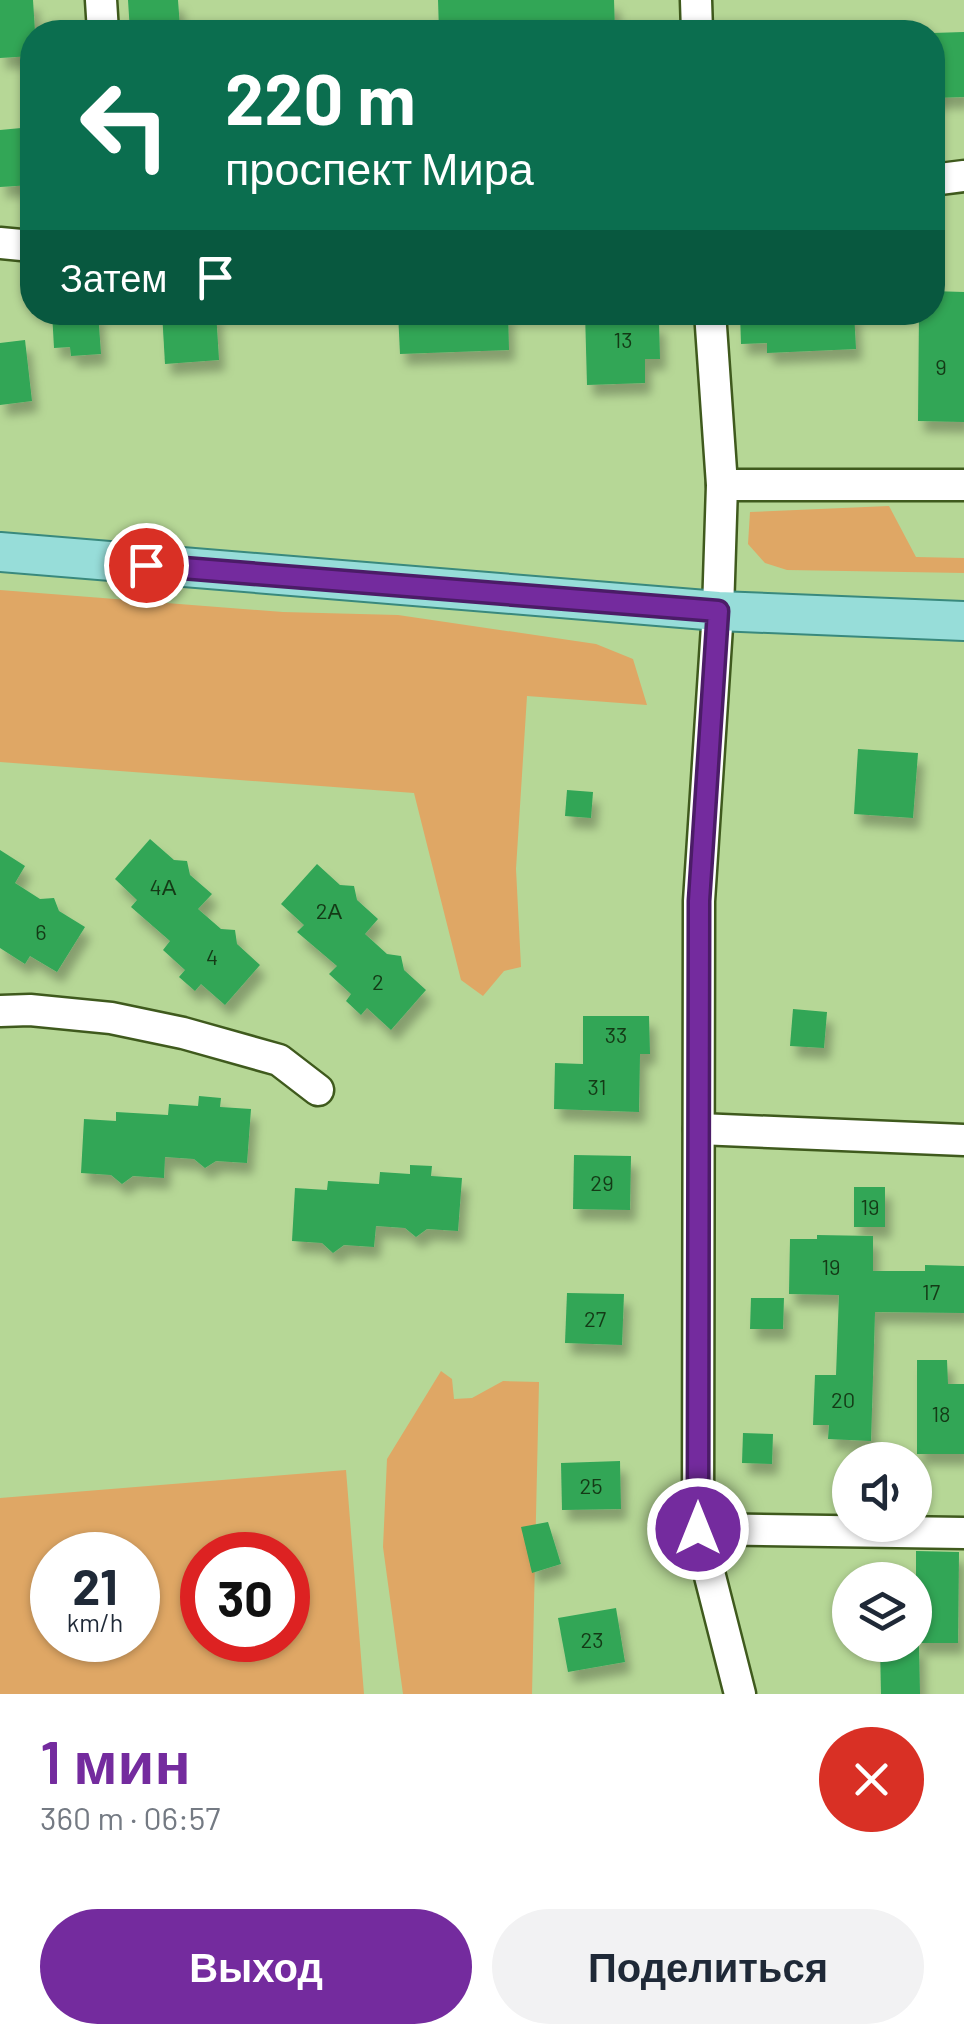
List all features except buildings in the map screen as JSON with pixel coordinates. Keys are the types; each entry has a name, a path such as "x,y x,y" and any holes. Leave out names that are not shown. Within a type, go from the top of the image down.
{"main road":[{"path":"0,552 718,611 964,621"}],"street":[{"path":"711,325 722,485 699,901 698,1529 740,1694"},
{"path":"722,485 964,485"},
{"path":"0,1010 111,1018 184,1033 279,1060 318,1090"},
{"path":"698,1129 964,1140"},
{"path":"698,1529 964,1533"}],"shaded area":[{"path":"889,506 916,557 964,558 964,573 787,570 765,563 748,544 750,512"},
{"path":"0,590 283,612 398,615 596,644 633,659 647,705 527,696 516,869 521,967 504,971 483,996 461,980 414,793 0,762"},
{"path":"441,1371 452,1379 454,1399 472,1398 503,1381 539,1382 532,1694 403,1694 383,1547 387,1459"},
{"path":"346,1470 364,1694 0,1694 0,1498"}],"route":[{"path":"146,565 718,611 699,901 698,1529"}]}
